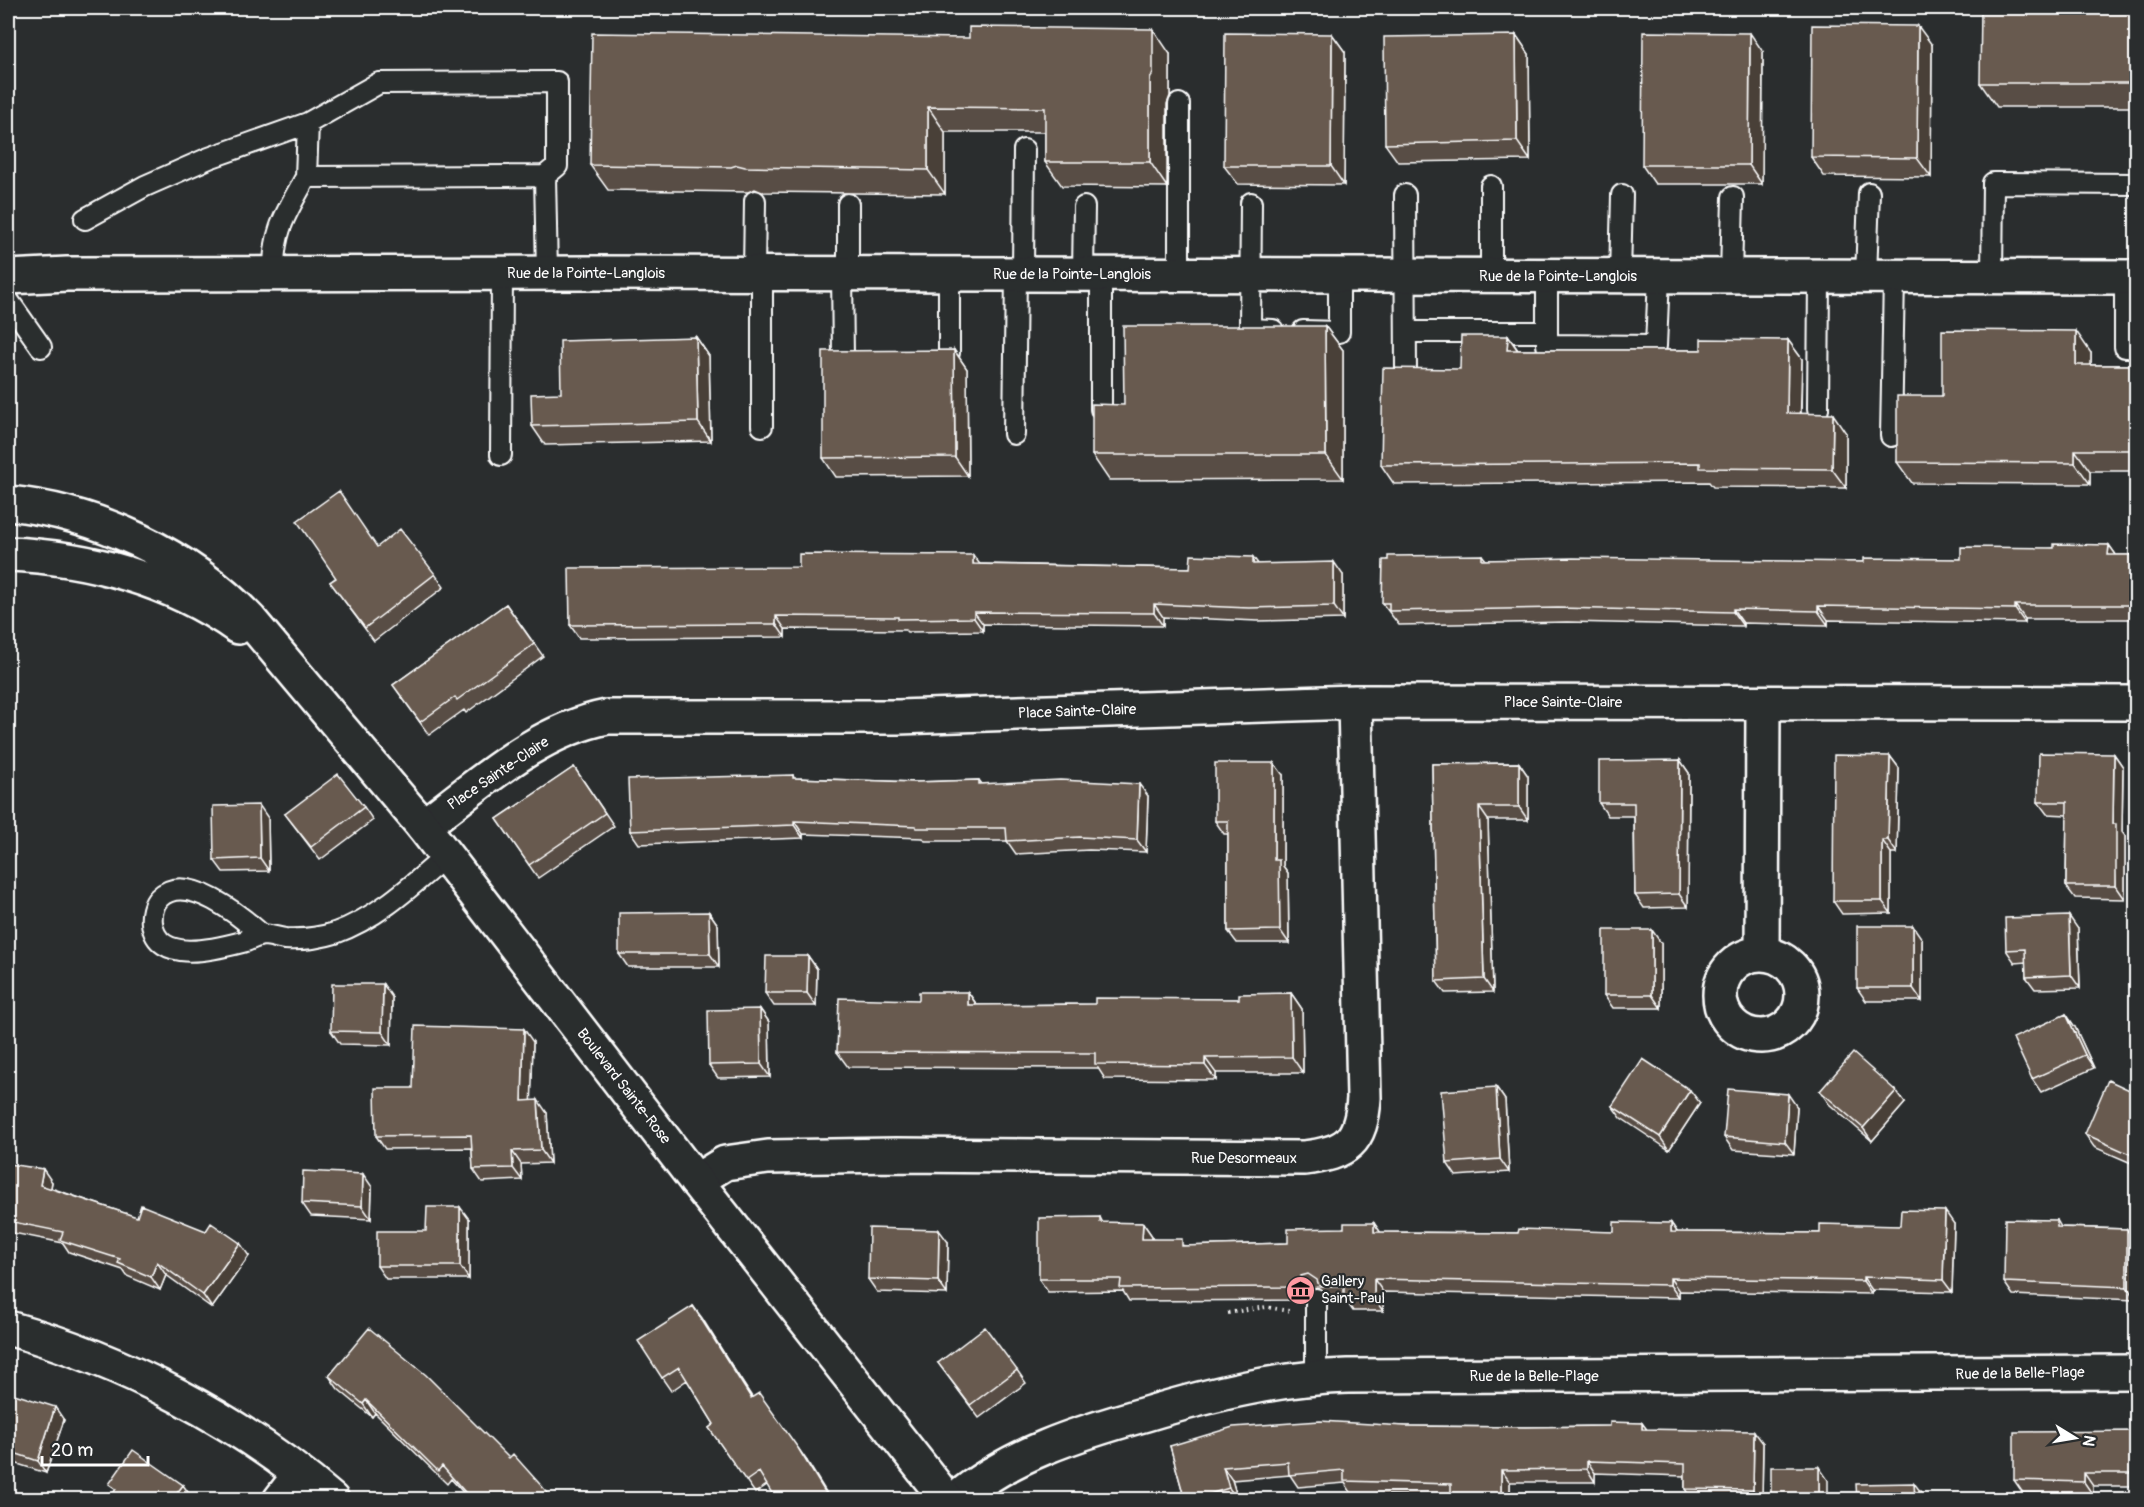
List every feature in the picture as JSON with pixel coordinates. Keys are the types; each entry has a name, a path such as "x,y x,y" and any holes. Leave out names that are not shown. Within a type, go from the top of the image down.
{"street":[{"name":"Rue de la Pointe-Langlois","path":"8,277 67,274 502,273 2131,277"},
{"name":"Boulevard Sainte-Rose","path":"8,503 71,515 120,532 181,563 234,604 268,638 423,825 696,1181 947,1500"},
{"name":"Boulevard Sainte-Rose","path":"8,554 74,561 147,580 234,624 297,675"},
{"name":"Place Sainte-Claire","path":"423,825 525,751 568,729 607,717 898,717 1355,702 2136,703"},
{"name":"Rue Desormeaux","path":"696,1181 725,1162 768,1157 896,1155 1304,1158 1323,1156 1342,1150 1360,1130 1364,1098 1355,702"},
{"path":"1762,954 1763,704"},
{"path":"8,1328 82,1353 150,1383 211,1415 300,1474 332,1500"},
{"name":"Rue de la Belle-Plage","path":"956,1500 1004,1467 1062,1440 1241,1388 1316,1377 2136,1372"},
{"path":"280,1500 300,1474"}],"lane":[{"path":"85,219 145,186 209,158 308,123 379,83 557,82 557,166 545,176 306,177"},
{"path":"1179,104 1179,274"},
{"path":"274,274 274,242 306,177 308,123"},
{"path":"1014,434 1024,150"},
{"path":"545,176 547,273"},
{"path":"1992,277 1993,183 2136,184"},
{"path":"1491,186 1491,275"},
{"path":"1869,193 1880,277 1891,436"},
{"path":"1405,195 1406,370"},
{"path":"1620,276 1622,195"},
{"path":"1731,276 1733,197"},
{"path":"754,201 762,426"},
{"path":"1251,203 1250,329 1340,332 1339,275"},
{"path":"843,357 848,204"},
{"path":"1084,207 1092,274 1101,409"},
{"path":"501,455 502,273"},
{"path":"949,274 949,353"},
{"path":"1547,276 1547,345 1656,346 1659,276"},
{"path":"1818,409 1819,277"},
{"path":"2131,277 2125,347 2136,347"},
{"path":"8,300 41,347"},
{"path":"1406,332 1547,332"},
{"path":"262,935 224,904 195,892 178,890 165,894 158,898 153,908 154,932 170,947 202,951 262,935 303,939 333,933 358,923 396,899 446,856"},
{"path":"1316,1299 1316,1377"}],"path":[{"path":"1228,1313 1266,1307 1300,1311"}],"building":[{"path":"1981,8 2136,8 2136,83 1980,83"},
{"path":"1812,25 1918,26 1917,158 1811,157"},
{"path":"969,27 1153,29 1153,72 1150,80 1150,162 1045,162 1045,108 928,107 928,170 737,165 731,167 590,165 592,33 969,38"},
{"path":"1643,32 1750,33 1749,165 1642,165"},
{"path":"1225,33 1332,34 1331,166 1224,166"},
{"path":"1516,35 1517,141 1385,144 1384,37"},
{"path":"1123,326 1325,326 1326,455 1092,455 1092,404 1124,405"},
{"path":"1942,330 2076,331 2076,365 2136,365 2136,450 2075,450 2075,463 1897,462 1897,396 1942,396"},
{"path":"1461,336 1508,336 1507,350 1701,350 1701,339 1788,340 1787,413 1833,414 1832,469 1700,468 1700,463 1381,465 1383,368 1460,369"},
{"path":"696,337 698,422 532,426 531,394 561,393 560,341"},
{"path":"954,350 955,457 823,458 823,351"},
{"path":"339,491 377,547 400,529 435,574 365,628 330,582 336,578 297,521"},
{"path":"2054,544 2109,545 2108,555 2136,555 2136,605 2015,605 2015,609 1818,606 1818,611 1733,609 1733,612 1558,608 1389,611 1389,603 1382,603 1383,560 1388,560 1388,556 1482,555 1482,560 1573,558 1864,562 1864,558 1961,559 1961,547 2054,548"},
{"path":"799,554 973,555 973,564 1190,568 1191,555 1253,557 1253,564 1334,562 1334,606 1249,608 1154,604 1154,613 974,612 974,618 898,619 898,617 776,616 776,624 570,625 569,568 799,567"},
{"path":"506,604 534,644 457,700 455,697 420,722 393,685"},
{"path":"2039,753 2114,754 2113,824 2116,824 2116,886 2066,886 2067,802 2038,802"},
{"path":"1834,755 1890,756 1888,840 1882,840 1882,901 1833,901"},
{"path":"1680,760 1679,894 1635,895 1634,803 1599,803 1599,761"},
{"path":"1215,763 1274,763 1274,860 1279,860 1280,930 1228,931 1228,821 1215,821"},
{"path":"1519,763 1519,807 1479,807 1484,979 1436,981 1432,764"},
{"path":"574,767 605,813 529,865 497,819"},
{"path":"338,774 364,807 311,847 285,814"},
{"path":"793,775 793,778 915,782 979,780 979,784 1060,780 1139,784 1137,840 1080,837 1007,841 1006,828 916,828 916,826 794,821 794,825 630,831 628,779"},
{"path":"259,805 260,858 214,860 213,806"},
{"path":"709,912 710,954 619,954 619,913"},
{"path":"2069,916 2071,975 2026,977 2025,949 2006,950 2005,918"},
{"path":"1857,926 1913,926 1913,988 1857,988"},
{"path":"1604,930 1652,930 1652,995 1604,995"},
{"path":"766,956 808,956 807,993 765,993"},
{"path":"332,984 383,984 382,1032 331,1031"},
{"path":"919,992 968,992 968,1005 1095,1004 1095,998 1239,999 1239,994 1291,993 1292,1057 1205,1058 1205,1065 1095,1064 1095,1053 837,1052 839,998 919,1000"},
{"path":"760,1009 761,1064 709,1065 708,1010"},
{"path":"2066,1014 2085,1055 2032,1079 2013,1038"},
{"path":"415,1026 524,1029 522,1101 538,1100 541,1150 512,1151 513,1168 473,1169 471,1135 376,1136 375,1088 413,1088"},
{"path":"1853,1053 1896,1091 1863,1128 1820,1091"},
{"path":"1643,1059 1690,1090 1660,1137 1612,1106"},
{"path":"2108,1080 2136,1093 2136,1151 2134,1156 2085,1134"},
{"path":"1496,1087 1500,1159 1447,1163 1441,1091"},
{"path":"1728,1089 1788,1094 1785,1142 1724,1137"},
{"path":"8,1164 43,1169 40,1185 137,1217 141,1205 206,1231 211,1223 240,1243 203,1295 157,1262 151,1277 118,1263 120,1259 60,1240 63,1232 8,1221"},
{"path":"303,1171 363,1174 362,1206 302,1203"},
{"path":"427,1207 460,1207 460,1266 377,1266 377,1231 426,1231"},
{"path":"1901,1210 1945,1211 1943,1280 1863,1277 1863,1281 1670,1278 1670,1285 1374,1279 1374,1298 1344,1298 1344,1286 1319,1286 1317,1280 1308,1274 1301,1276 1295,1287 1120,1288 1121,1279 1039,1279 1039,1218 1100,1217 1100,1222 1143,1223 1142,1239 1182,1239 1182,1246 1288,1243 1288,1229 1344,1228 1344,1223 1374,1223 1374,1232 1518,1233 1519,1229 1614,1232 1614,1222 1671,1223 1671,1232 1820,1233 1820,1224 1900,1226"},
{"path":"2005,1219 2057,1220 2057,1227 2127,1229 2127,1287 2004,1282"},
{"path":"869,1228 939,1230 938,1281 868,1279"},
{"path":"693,1306 751,1398 759,1393 798,1448 830,1500 776,1500 759,1472 746,1481 709,1428 714,1424 679,1367 662,1378 638,1341"},
{"path":"985,1327 1017,1370 970,1405 938,1363"},
{"path":"369,1328 426,1375 509,1458 513,1454 554,1500 472,1500 442,1466 438,1471 366,1400 363,1404 329,1376"},
{"path":"8,1392 55,1407 38,1461 8,1451"},
{"path":"1320,1421 1405,1426 1525,1427 1610,1426 1610,1422 1642,1423 1642,1429 1754,1431 1753,1490 1685,1489 1685,1464 1587,1461 1587,1469 1501,1470 1501,1495 1451,1494 1451,1484 1344,1481 1344,1470 1289,1475 1288,1462 1223,1467 1229,1488 1185,1500 1170,1446 1233,1427"},
{"path":"2136,1431 2136,1473 2084,1473 2084,1482 2014,1480 2014,1432"},
{"path":"133,1450 183,1485 172,1500 109,1500 116,1489 109,1484"},
{"path":"1771,1467 1819,1467 1819,1500 1771,1500"},
{"path":"1914,1483 1915,1500 1857,1500 1856,1484"}],"place":[{"name":"Gallery Saint-Paul","path":"1300,1290"}]}
